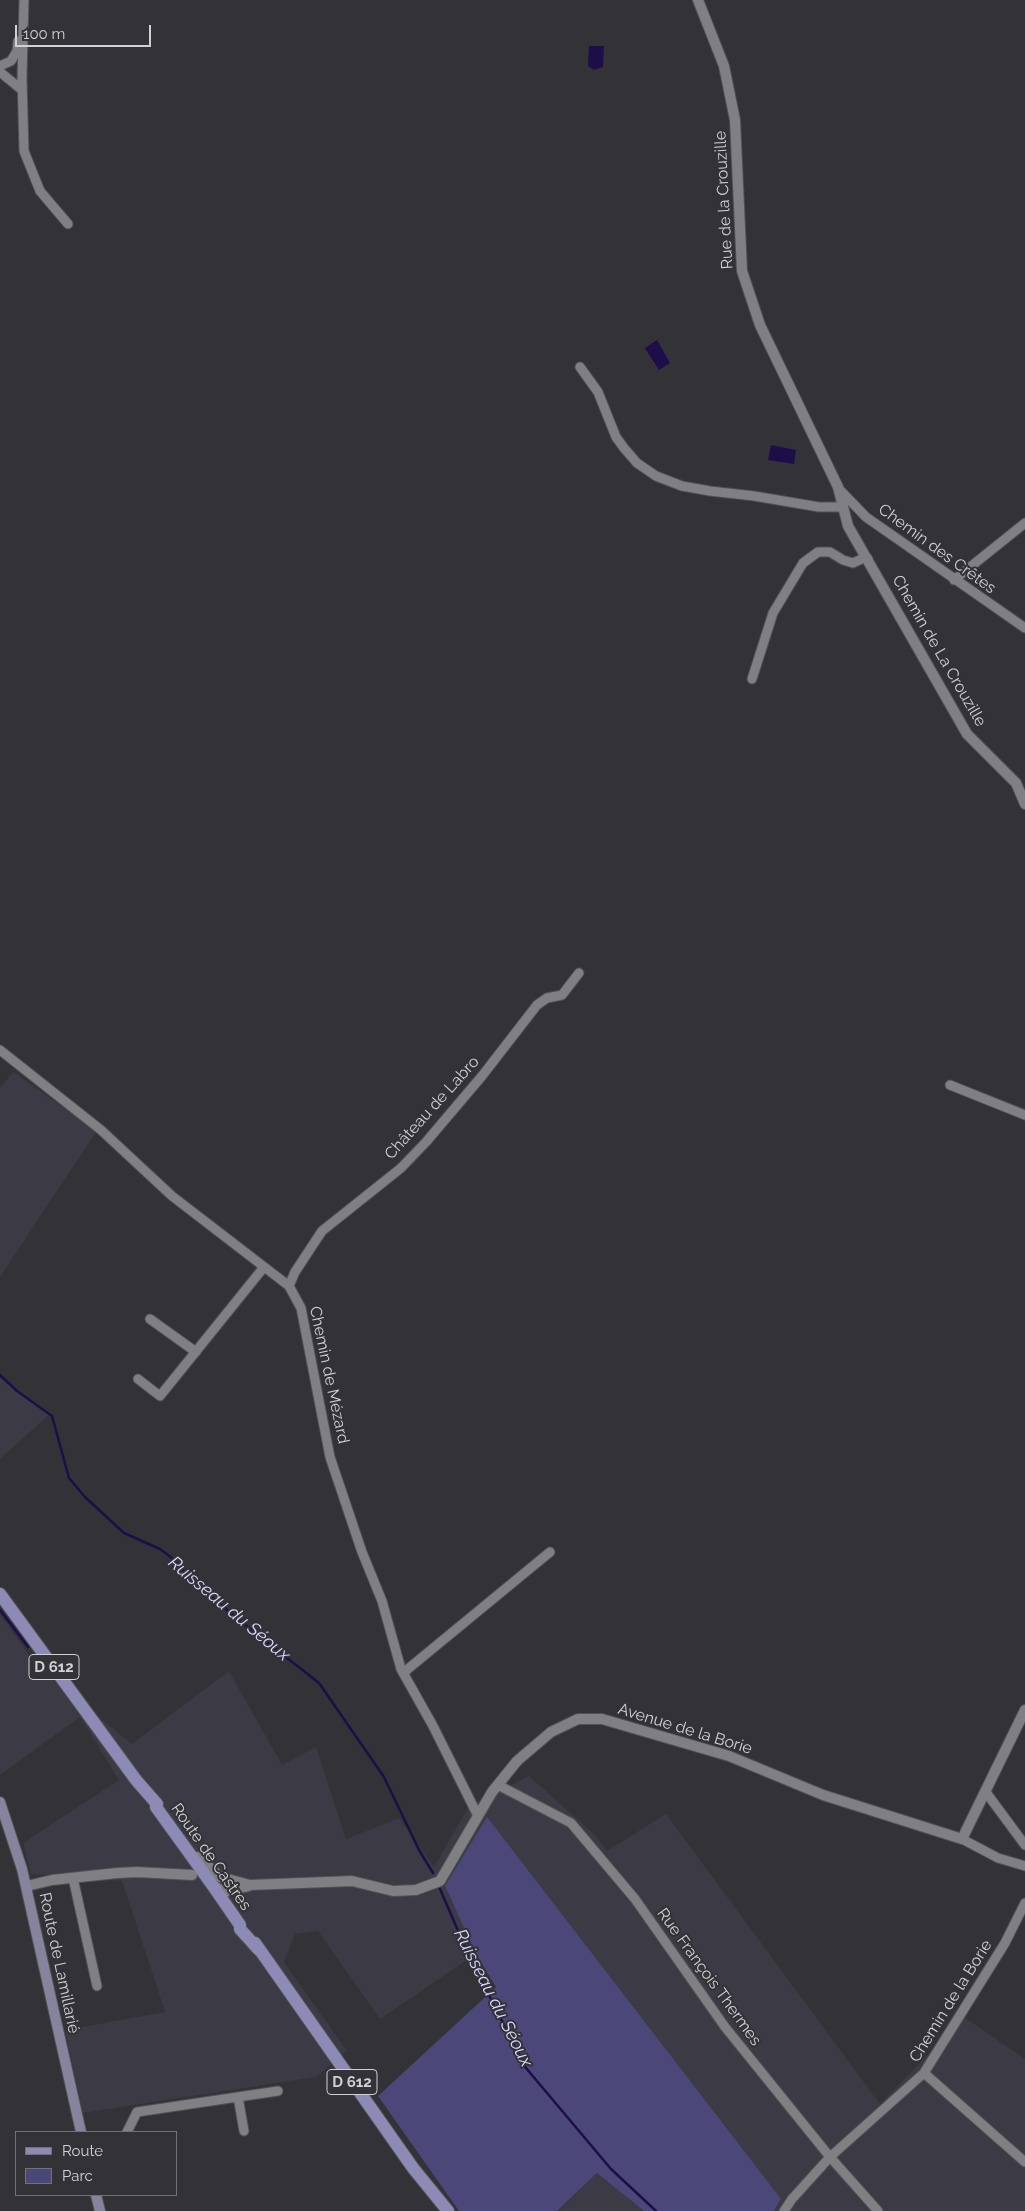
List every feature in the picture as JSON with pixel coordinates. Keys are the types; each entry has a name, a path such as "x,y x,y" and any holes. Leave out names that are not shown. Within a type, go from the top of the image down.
{"main road":[{"name":"Route de Castres","path":"0,1594 136,1780 157,1804 156,1808 213,1886 240,1925 240,1929 260,1950 413,2168 448,2211"},
{"name":"Route de Lamillarié","path":"0,1802 4,1829 26,1886 82,2131"},
{"path":"96,2196 100,2211"}],"street":[{"name":"Rue de la Crouzille","path":"698,0 724,66 735,120 742,271 760,325 838,487 842,505"},
{"path":"0,66 11,61 17,51 24,1"},
{"path":"24,1 22,90 24,151 40,191 68,224"},
{"path":"0,72 22,90"},
{"path":"580,367 598,392 616,437 645,470 656,476 682,486 710,491 819,507 842,505"},
{"name":"Chemin des Crêtes","path":"838,487 866,517 1025,628"},
{"name":"Chemin de La Crouzille","path":"842,505 848,526 967,734 1016,783 1025,804"},
{"path":"954,580 1025,523"},
{"path":"752,679 773,613 803,563 818,552 830,552 843,560 853,563 868,559"},
{"name":"Château de Labro","path":"289,1286 322,1231 401,1168 426,1142 469,1091 537,1005 548,998 562,994 579,974"},
{"name":"Chemin de Mézard","path":"0,1050 101,1130 172,1196 289,1286 301,1308 330,1457 362,1552 382,1602 403,1673 433,1726 478,1816"},
{"path":"950,1085 1025,1115"},
{"path":"138,1379 160,1396 264,1267"},
{"path":"150,1319 196,1352"},
{"path":"403,1673 550,1552"},
{"path":"962,1839 1025,1710"},
{"name":"Avenue de la Borie","path":"213,1886 224,1892 250,1885 352,1881 393,1890 416,1890 440,1880 498,1785 517,1761 551,1732 578,1719 602,1719 730,1756 823,1796 962,1839 998,1858 1025,1866"},
{"name":"Rue François Thermes","path":"498,1785 571,1822 635,1899 725,2027 830,2157 878,2211"},
{"path":"986,1791 1025,1845"},
{"name":"Avenue de la Borie","path":"176,1835 210,1870 220,1877 250,1885"},
{"path":"26,1886 72,1878 137,1872 192,1875"},
{"path":"72,1878 97,1986"},
{"name":"Chemin de la Borie","path":"784,2211 792,2199 830,2157 924,2073 1005,1943 1025,1903"},
{"path":"924,2073 1025,2162"},
{"path":"128,2131 137,2112 278,2091"},
{"path":"238,2097 244,2132"}],"shaded area":[{"path":"589,46 604,46 603,67 594,70 588,66"},
{"path":"657,340 670,363 659,370 645,348"},
{"path":"771,445 796,450 794,464 768,460"},
{"path":"13,1072 97,1131 0,1277 0,1088"},
{"path":"0,1378 51,1413 0,1459"},
{"path":"0,1614 39,1669 132,1744 229,1671 282,1765 316,1747 346,1839 399,1818 434,1867 469,1806 529,1776 595,1835 607,1851 666,1814 880,2104 964,2017 1025,2059 1025,2211 774,2211 781,2199 445,1886 476,1954 380,2019 318,1931 295,1934 284,1962 347,2051 316,2077 83,2113 65,2030 165,2012 122,1881 31,1874 23,1843 119,1780 80,1717 0,1775"},
{"path":"597,2173 644,2211 558,2211"}],"green space":[{"path":"487,1817 781,2199 774,2211 644,2211 597,2173 557,2211 459,2211 378,2096 496,1987 476,1954 445,1886"}],"waterway":[{"name":"Ruisseau du Séoux","path":"0,1375 17,1391 52,1416 69,1478 85,1497 124,1533 160,1549 172,1558 190,1578 235,1617 319,1683 384,1777 419,1850 433,1873"},
{"path":"0,1610 28,1647"},
{"name":"Ruisseau du Séoux","path":"440,1889 469,1956 526,2068 611,2169 656,2211"}]}
